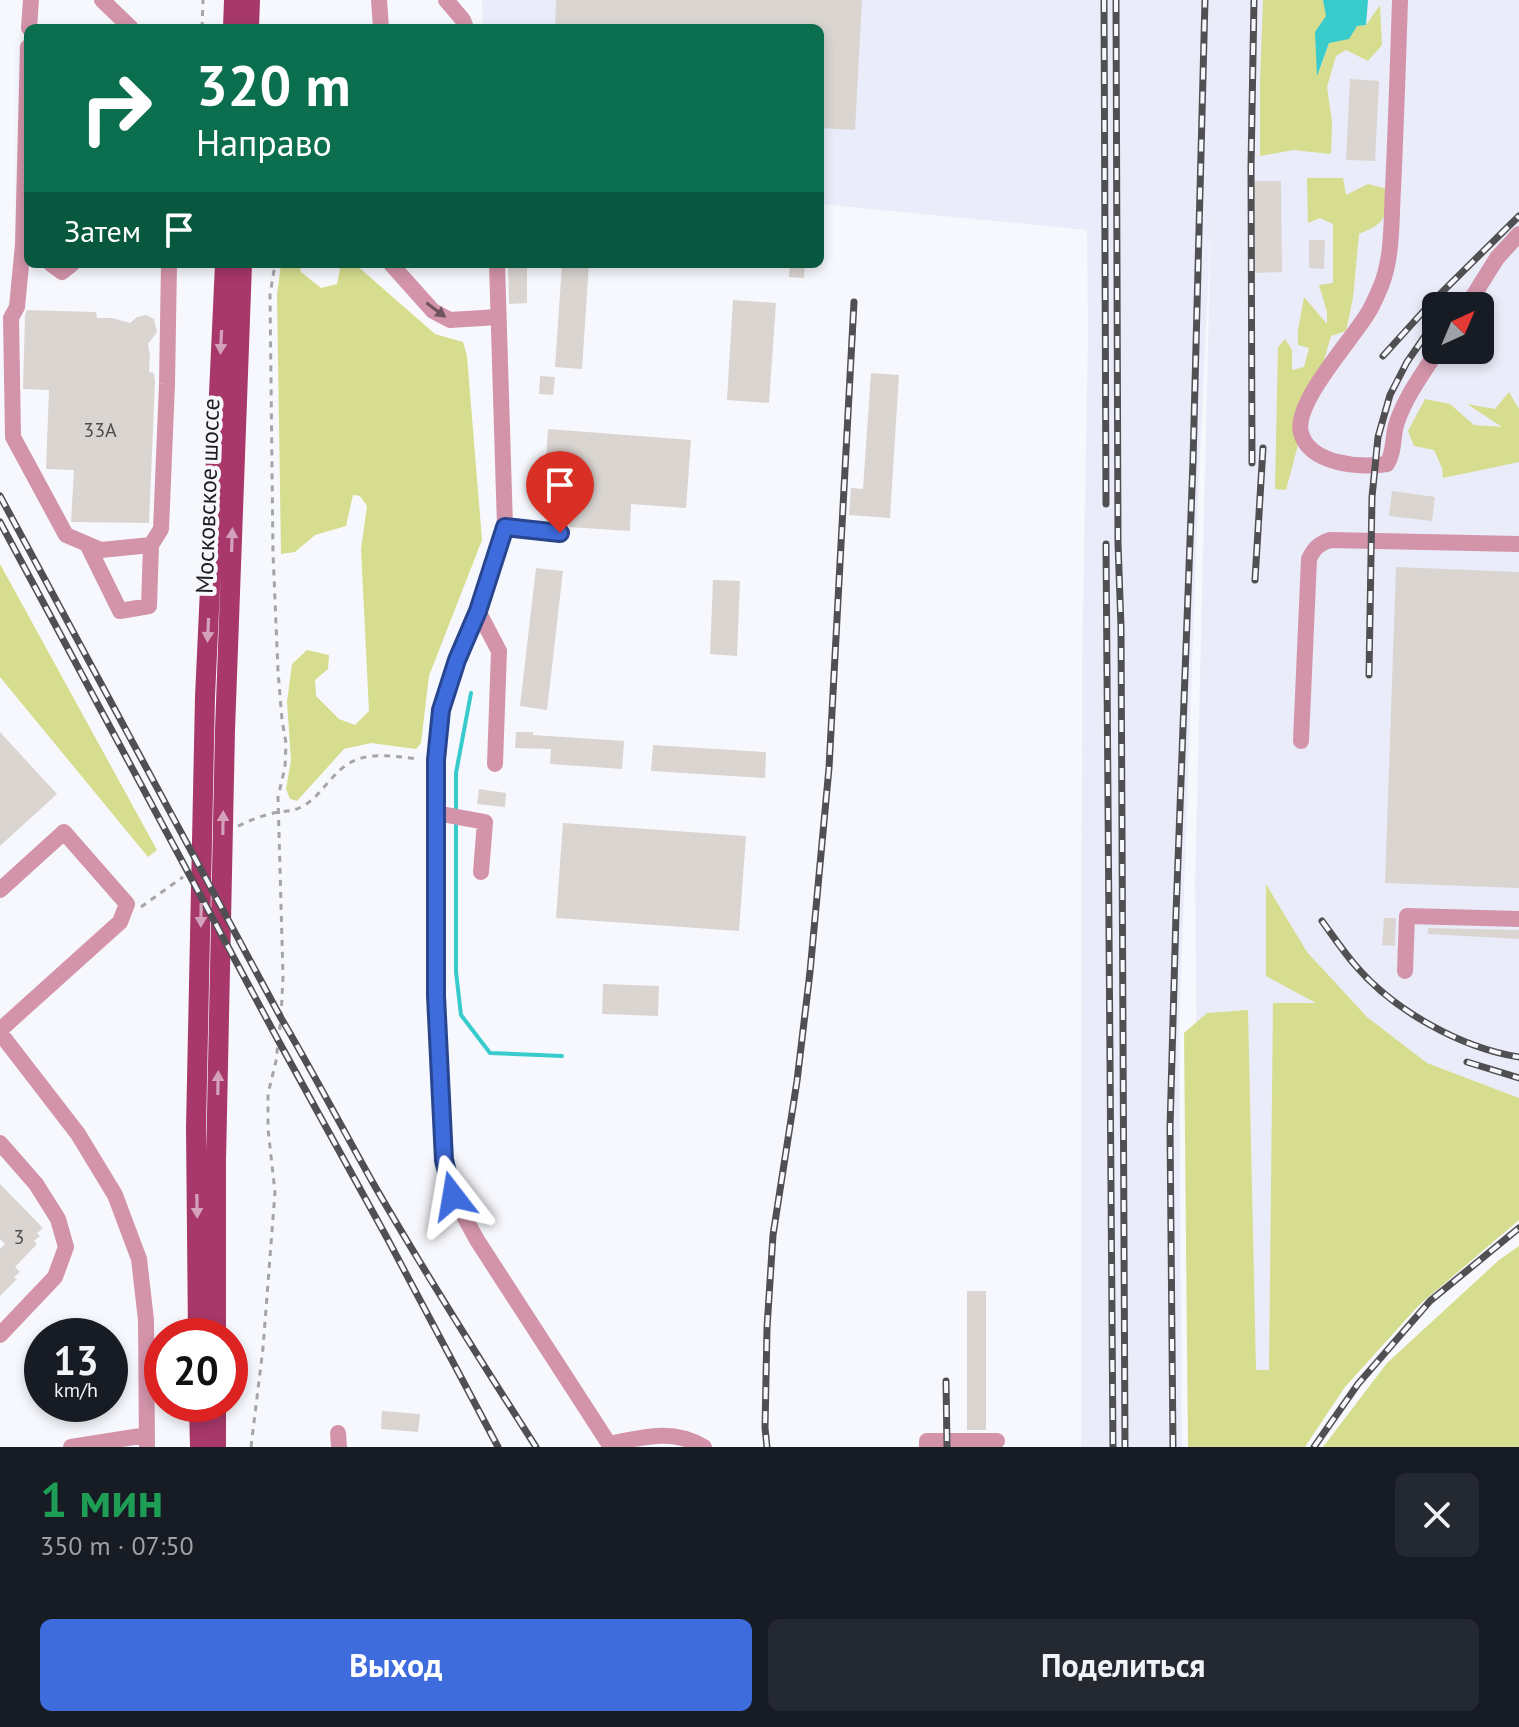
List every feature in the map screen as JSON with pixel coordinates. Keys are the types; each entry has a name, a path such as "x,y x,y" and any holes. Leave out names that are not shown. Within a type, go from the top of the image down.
{"main road":[{"path":"233,24 234,0"},
{"path":"249,24 250,0"},
{"name":"Московское шоссе","path":"198,1318 196,1128 205,697 225,268"},
{"name":"Московское шоссе","path":"216,1318 216,1161 225,730 242,268"},
{"path":"199,1422 200,1447"},
{"path":"216,1422 216,1447"}],"street":[{"path":"29,24 31,0"},
{"path":"102,0 127,24"},
{"path":"379,0 381,24"},
{"path":"446,0 464,24"},
{"path":"1400,0 1388,264 1369,312 1307,400 1301,417 1301,434 1308,445 1328,460 1348,465 1387,464 1391,457 1395,426 1406,400 1429,364"},
{"path":"1476,292 1497,258 1519,234"},
{"path":"24,260 17,307 11,318 13,437 66,535 101,550 151,545"},
{"path":"87,544 120,611 149,606 151,545 161,529 169,268"},
{"path":"395,268 433,311 450,320 498,317"},
{"path":"497,268 505,527 441,710 436,760 436,996 444,1160 453,1196 477,1240 610,1445 667,1434 704,1447"},
{"path":"505,527 560,533"},
{"path":"1301,741 1309,559 1313,549 1330,540 1519,544"},
{"path":"478,611 499,651 495,764"},
{"path":"436,813 485,822 481,872"},
{"path":"0,890 64,832 127,904 120,922 0,1032 78,1134 115,1195 139,1259 146,1320 147,1441 71,1447"},
{"path":"1405,971 1407,916 1519,919"},
{"path":"0,1143 36,1184 58,1219 66,1247 55,1277 0,1335"},
{"path":"927,1447 927,1441 997,1441"}],"path":[{"path":"202,24 203,0"},
{"path":"251,1447 263,1348 275,1192 268,1129 268,1094 276,1061 283,976 278,797 285,767 286,743 278,671 273,553 270,295 274,268"},
{"path":"278,812 291,812 313,799 347,762 373,755 436,760"}],"shaded area":[{"path":"482,0 1519,0 1519,1190 1201,1447 1195,885 1211,221 1179,1031 1182,1447 1081,1447 1082,667 1087,230 824,204 824,24 483,24"}],"green space":[{"path":"1263,0 1323,0 1327,16 1318,74 1329,43 1357,26 1366,25 1380,5 1382,45 1368,61 1346,50 1336,56 1327,87 1332,122 1331,154 1293,150 1260,156"},
{"path":"1307,178 1343,178 1346,195 1368,184 1387,189 1383,218 1359,234 1353,298 1346,331 1331,336 1322,367 1302,395 1293,421 1298,445 1286,490 1275,489 1278,347 1285,339 1292,350 1292,370 1304,367 1309,348 1298,345 1298,330 1304,297 1327,324 1327,312 1319,285 1333,283 1333,224 1320,218 1308,223"},
{"path":"280,268 300,268 321,288 337,284 340,268 360,268 435,334 463,342 467,356 482,540 429,676 421,743 416,749 371,743 344,749 297,801 290,799 286,789 291,760 287,702 292,664 307,650 329,655 328,669 315,680 316,696 339,719 355,725 369,711 361,549 367,506 360,496 353,495 346,526 315,535 295,552 281,554 277,295"},
{"path":"1509,392 1519,409 1519,462 1443,478 1434,450 1414,446 1408,431 1425,399 1450,404 1474,425 1502,427 1467,404 1495,409"},
{"path":"0,564 157,850 148,857 0,677"},
{"path":"1266,884 1307,952 1367,1017 1427,1063 1519,1098 1519,1220 1419,1305 1345,1387 1305,1447 1188,1447 1184,1033 1207,1013 1248,1010 1256,1370 1269,1370 1273,1003 1316,1003 1266,976"},
{"path":"1519,1246 1519,1447 1323,1447 1387,1363 1499,1260"}],"water":[{"path":"1323,0 1368,0 1366,25 1357,26 1349,39 1329,43 1317,76 1315,32 1326,16"}],"building":[{"path":"556,0 862,0 855,130 824,128 824,24 555,24"},
{"path":"1350,79 1379,81 1375,161 1346,160"},
{"path":"1253,181 1281,181 1282,272 1254,273"},
{"path":"1309,240 1325,240 1324,269 1309,268"},
{"path":"508,268 527,268 527,303 509,304"},
{"path":"562,268 589,268 582,369 555,367"},
{"path":"790,268 805,268 804,278 789,277"},
{"path":"733,300 776,303 769,403 727,400"},
{"path":"27,310 96,312 97,318 130,323 146,315 154,319 157,332 148,344 149,372 154,373 155,383 149,523 71,522 74,470 46,469 49,390 23,389"},
{"path":"871,373 899,375 890,518 849,515 851,488 863,489"},
{"path":"540,376 555,377 553,395 539,394"},
{"path":"548,429 691,440 686,508 631,504 630,531 569,527 571,509 543,507"},
{"path":"1392,491 1435,497 1432,521 1389,516"},
{"path":"1396,567 1519,572 1519,888 1385,883"},
{"path":"536,568 563,571 547,710 520,706"},
{"path":"713,580 740,581 737,656 710,654"},
{"path":"0,732 57,794 0,846"},
{"path":"516,732 624,741 622,769 550,764 551,749 515,748"},
{"path":"653,745 766,752 765,778 651,771"},
{"path":"479,789 506,793 505,807 477,804"},
{"path":"563,823 746,836 739,931 556,918"},
{"path":"1384,918 1396,918 1395,946 1382,945"},
{"path":"1428,928 1519,930 1519,939 1428,934"},
{"path":"603,984 659,986 658,1016 602,1014"},
{"path":"0,1184 43,1228 34,1241 37,1244 15,1267 20,1272 14,1277 17,1279 0,1296 0,1249 5,1244 0,1239"},
{"path":"967,1291 986,1291 986,1430 967,1430"},
{"path":"382,1411 420,1414 418,1432 381,1429"}],"waterway":[{"path":"456,811 456,773 471,693"},
{"path":"456,823 456,972 461,1015 490,1053 562,1056"}],"railway":[{"path":"1104,0 1106,504"},
{"path":"1116,0 1125,1447"},
{"path":"1173,1447 1170,1128 1205,0"},
{"path":"1252,463 1254,0"},
{"path":"1383,356 1430,304 1519,216"},
{"path":"767,1447 767,1328 773,1235 797,1081 829,768 854,302"},
{"path":"1369,675 1372,497 1378,437 1390,395 1422,340"},
{"path":"1255,580 1263,448"},
{"path":"0,496 373,1183 536,1447"},
{"path":"0,522 498,1447"},
{"path":"1106,544 1113,1447"},
{"path":"1322,921 1371,982 1408,1012 1474,1045 1519,1057"},
{"path":"1467,1062 1519,1078"},
{"path":"1314,1447 1358,1384 1430,1301 1519,1228"},
{"path":"946,1381 947,1447"}],"route":[{"path":"453,1196 444,1160 436,996 436,760 441,710 505,527 560,533"}]}
